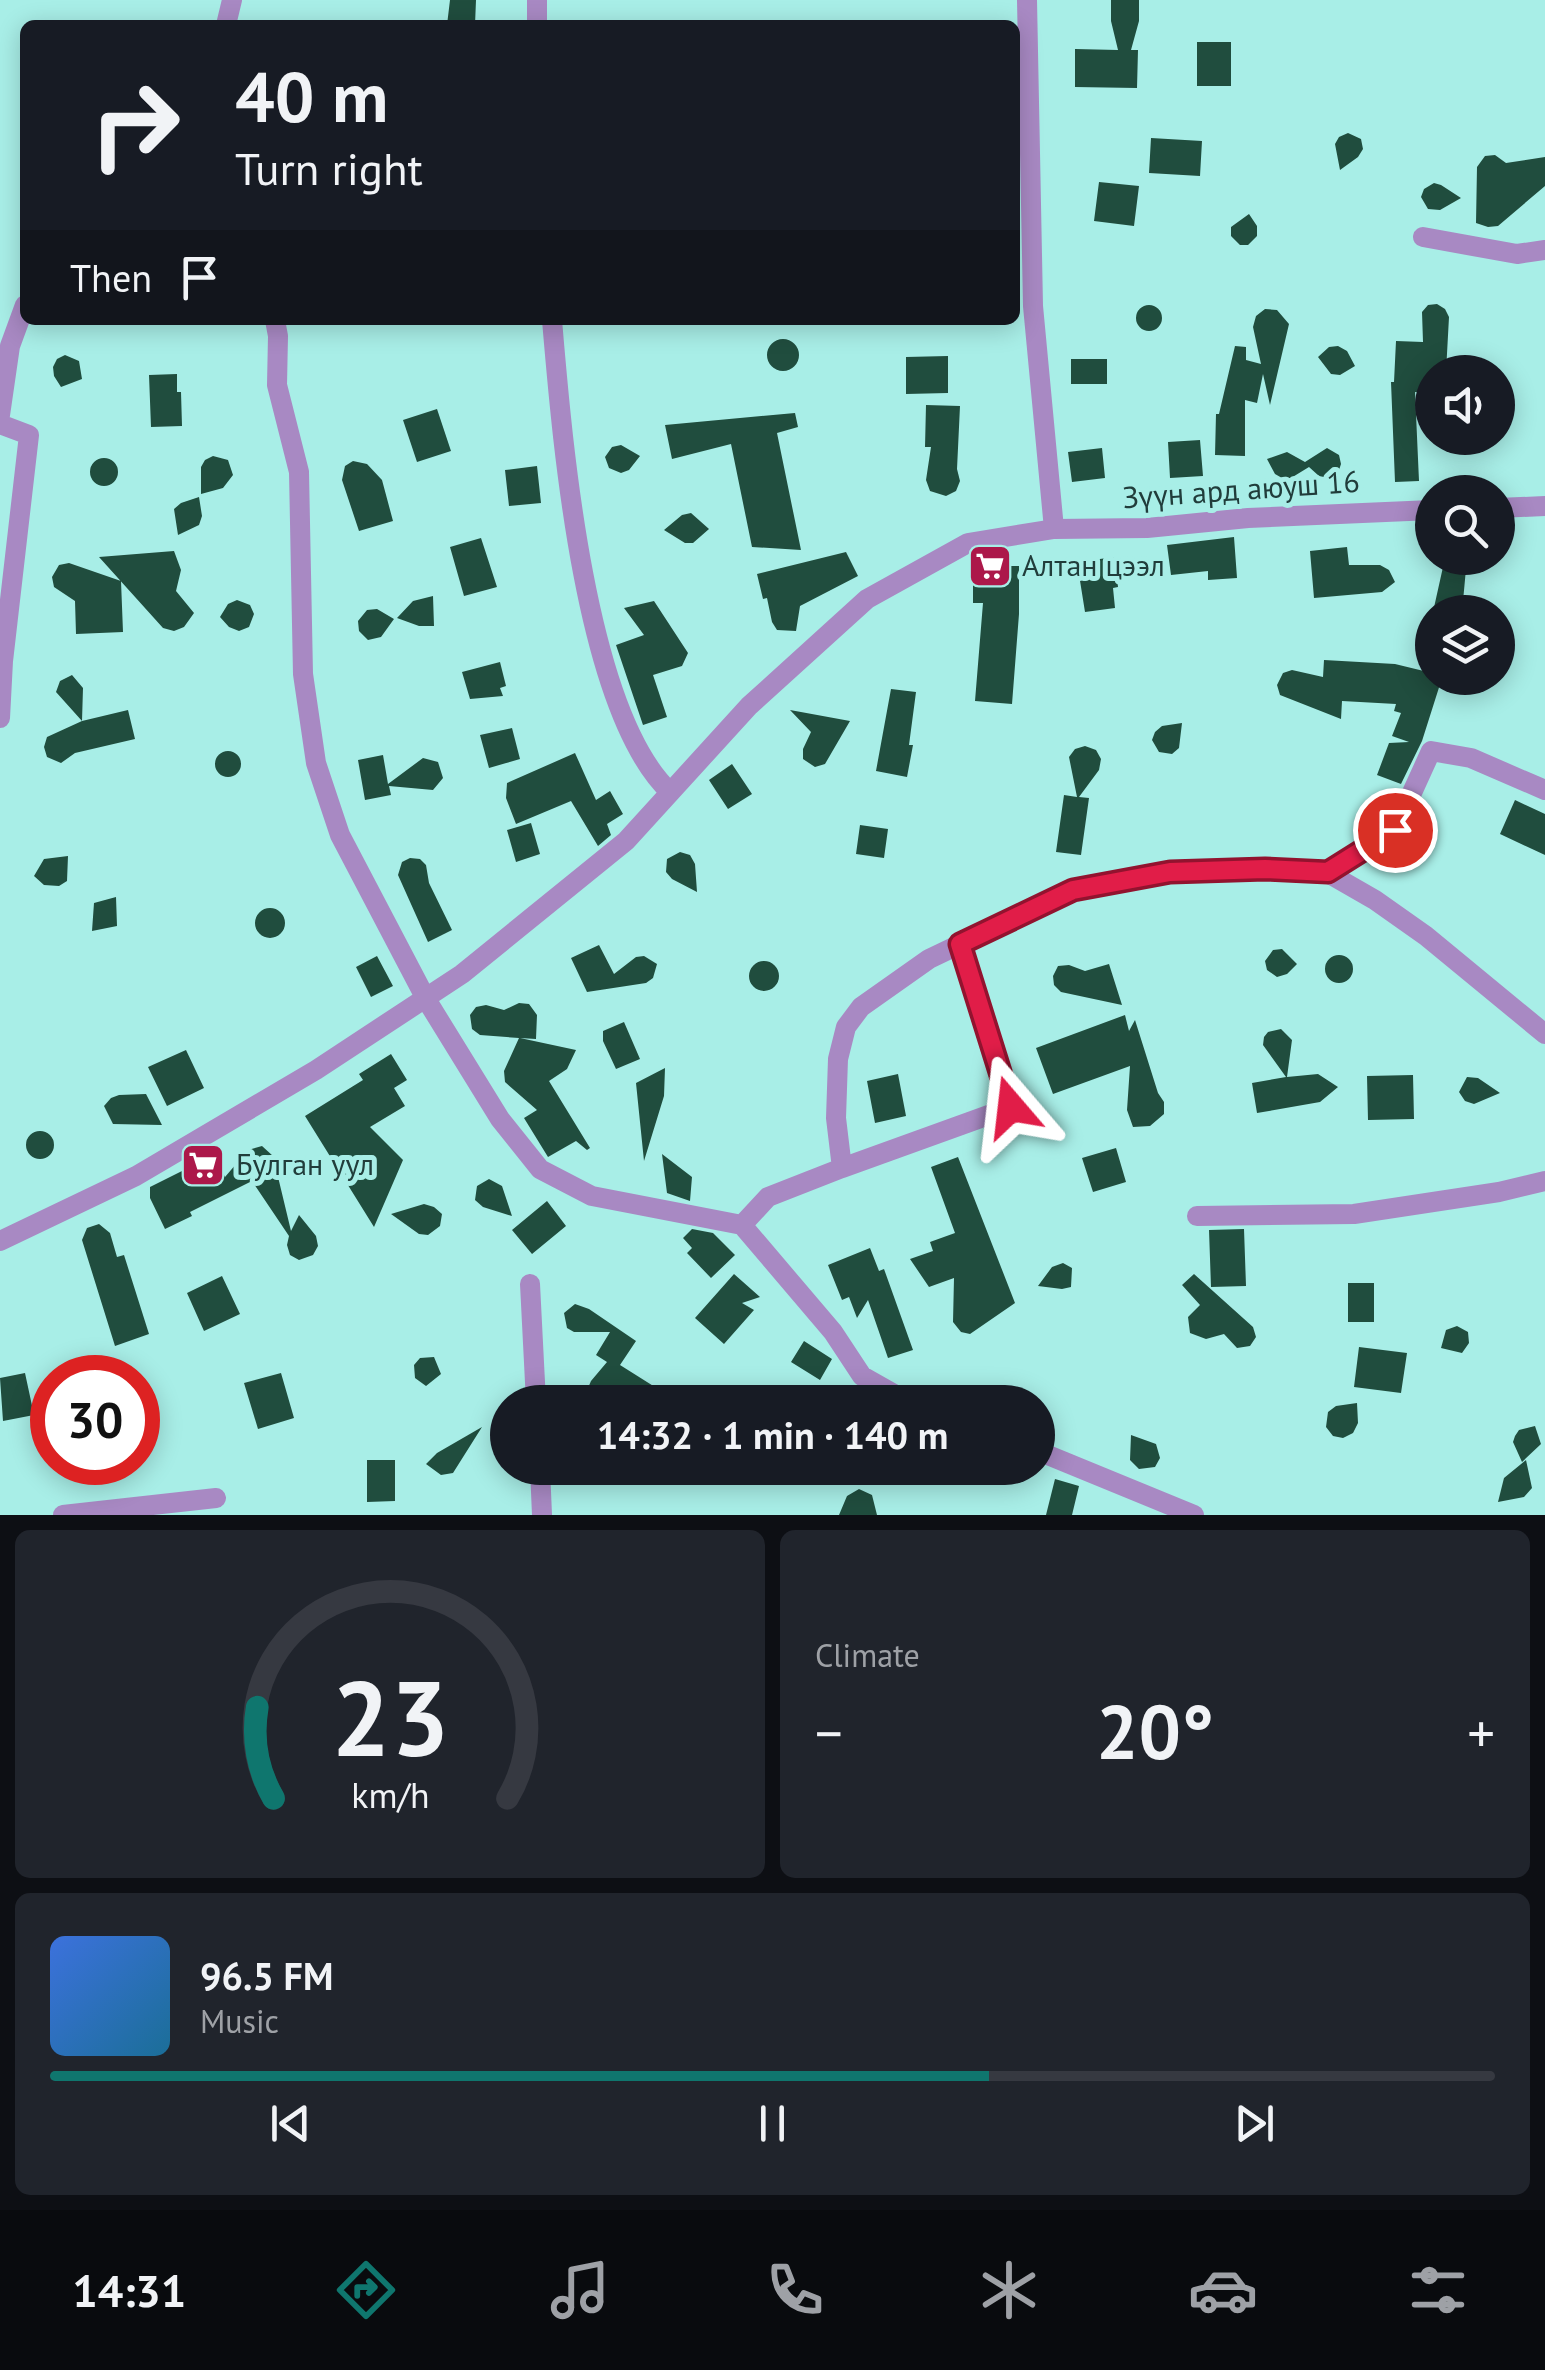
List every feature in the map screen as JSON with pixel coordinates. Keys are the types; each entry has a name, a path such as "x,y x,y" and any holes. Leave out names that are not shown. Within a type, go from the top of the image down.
{"street":[{"path":"1027,0 1033,306 1054,529"},
{"path":"1422,237 1516,254 1545,250"},
{"path":"0,416 10,346 20,319"},
{"path":"276,325 277,386 299,472 303,674 316,764 340,834 426,999 500,1119 540,1170 592,1196 742,1225 812,1305 862,1376 878,1385"},
{"path":"553,325 578,549 611,686 630,736 650,773 670,792"},
{"path":"0,424 29,435 0,718"},
{"path":"1515,507 1545,506"},
{"name":"Зүүн ард аюуш 16","path":"0,1240 136,1176 316,1070 462,974 626,841 750,706 867,600 968,543 1054,529 1147,528 1248,518 1415,511"},
{"path":"1328,872 1395,830 1430,751 1471,758 1545,790"},
{"path":"842,1168 836,1118 838,1059 846,1027 860,1007 928,959 1073,890 1092,886 1170,872 1328,872 1426,936 1545,1034"},
{"path":"742,1225 768,1197 1011,1107 960,944"},
{"path":"1196,1216 1354,1214 1499,1192 1545,1181"},
{"path":"530,1284 535,1385"},
{"path":"1055,1458 1194,1515"},
{"path":"541,1485 542,1515"},
{"path":"63,1515 216,1498"}],"building":[{"path":"450,0 476,0 475,20 448,20"},
{"path":"1111,0 1139,0 1139,21 1131,50 1138,50 1137,88 1075,87 1075,49 1118,50"},
{"path":"1197,42 1231,42 1231,86 1197,86"},
{"path":"1348,133 1361,139 1363,149 1340,170 1335,144"},
{"path":"1151,138 1202,141 1200,176 1149,173"},
{"path":"1495,155 1506,163 1545,157 1545,186 1498,226 1488,227 1476,223 1477,167 1485,156"},
{"path":"1099,182 1139,186 1134,226 1094,221"},
{"path":"1434,183 1461,198 1440,210 1428,209 1421,197 1424,189"},
{"path":"1249,214 1257,226 1257,236 1248,245 1240,245 1231,236 1231,227"},
{"path":"1437,304 1449,317 1447,355 1415,355 1415,455 1419,475 1415,475 1415,481 1395,482 1391,382 1396,341 1423,342 1422,312 1428,305"},
{"path":"1149,305 1158,309 1162,318 1158,327 1149,331 1140,327 1136,318 1140,309"},
{"path":"1265,309 1277,310 1289,324 1270,405 1263,374 1257,403 1245,400 1245,456 1215,455 1216,414 1235,346 1246,347 1246,360 1261,364 1253,327 1256,316"},
{"path":"783,339 794,344 799,355 794,366 783,371 772,366 767,355 772,344"},
{"path":"1329,347 1347,351 1355,366 1340,375 1331,374 1318,357"},
{"path":"65,355 79,361 82,379 61,387 53,367"},
{"path":"948,356 948,393 906,394 906,357"},
{"path":"1071,359 1107,359 1107,384 1071,384"},
{"path":"177,374 182,426 151,427 149,375"},
{"path":"926,405 960,406 960,481 956,491 946,496 930,491 926,480 931,447 925,447"},
{"path":"437,409 451,451 417,462 403,420"},
{"path":"795,413 798,427 777,433 801,550 752,547 731,444 672,459 665,425"},
{"path":"1200,440 1203,476 1170,478 1168,442"},
{"path":"621,445 640,456 629,470 621,473 609,468 605,457 612,447"},
{"path":"1102,448 1105,478 1072,482 1068,452"},
{"path":"1327,448 1339,455 1341,464 1338,473 1329,478 1319,476 1309,467 1291,478 1282,478 1275,474 1267,459 1287,452 1305,462"},
{"path":"213,456 228,460 233,475 223,488 201,494 201,467"},
{"path":"104,458 114,462 118,472 114,482 104,486 94,482 90,472 94,462"},
{"path":"353,461 367,464 382,480 393,521 359,531 342,480 345,466"},
{"path":"537,466 541,503 509,506 505,470"},
{"path":"199,497 199,525 178,535 174,509"},
{"path":"691,513 709,529 693,543 685,543 664,530 682,515"},
{"path":"1234,537 1237,578 1208,580 1208,571 1171,575 1167,545"},
{"path":"481,538 497,587 464,596 450,547"},
{"path":"1347,547 1349,565 1380,565 1389,570 1395,582 1382,592 1314,598 1310,551"},
{"path":"174,551 181,570 176,591 194,613 184,627 174,631 163,628 99,557"},
{"path":"846,552 858,576 800,606 796,631 777,630 757,574"},
{"path":"1115,557 1115,608 1085,612 1077,562"},
{"path":"69,563 121,581 123,632 76,634 75,601 54,587 52,577 59,565"},
{"path":"973,566 1019,566 1012,704 975,701 983,603 973,603"},
{"path":"1441,575 1465,575 1464,595 1437,595"},
{"path":"433,596 434,626 419,626 397,618 413,601"},
{"path":"237,600 250,605 254,614 249,627 239,631 220,617 228,604"},
{"path":"654,601 688,653 682,666 653,675 667,717 643,725 616,645 644,635 624,608"},
{"path":"377,609 394,619 381,637 368,640 359,631 358,621 367,610"},
{"path":"1324,660 1395,664 1415,669 1415,695 1437,695 1422,741 1401,784 1377,775 1389,743 1409,742 1392,736 1401,713 1394,711 1396,704 1342,701 1341,719 1280,695 1277,685 1283,673 1292,670 1323,677"},
{"path":"500,662 506,686 500,688 503,696 470,699 462,672"},
{"path":"72,675 83,688 82,721 56,692 60,681"},
{"path":"891,689 916,692 907,777 876,771"},
{"path":"128,710 135,739 75,753 61,763 47,757 47,737 82,721"},
{"path":"790,710 850,721 825,764 815,767 803,759 811,732"},
{"path":"1182,723 1179,748 1172,754 1159,752 1152,740 1155,732 1162,726"},
{"path":"512,728 520,759 489,768 480,735"},
{"path":"1085,746 1096,750 1101,759 1099,770 1079,797 1089,798 1081,855 1056,852 1064,795 1077,797 1069,757 1075,749"},
{"path":"228,751 237,755 241,764 237,773 228,777 219,773 215,764 219,755"},
{"path":"575,753 596,800 610,791 623,814 607,824 611,835 598,846 571,801 516,824 506,798 507,783"},
{"path":"383,755 388,784 423,758 438,762 443,778 433,790 389,786 391,795 365,800 358,760"},
{"path":"732,764 752,794 728,809 709,780"},
{"path":"1515,800 1545,814 1545,855 1500,834"},
{"path":"531,823 540,854 516,862 507,830"},
{"path":"860,825 888,829 884,858 856,854"},
{"path":"680,852 690,855 695,864 697,892 666,872 667,859"},
{"path":"68,856 67,881 59,886 44,885 34,876 44,859"},
{"path":"420,859 426,865 429,883 452,930 428,942 398,875 402,862"},
{"path":"116,897 117,926 92,931 94,903"},
{"path":"270,908 280,913 285,923 280,933 270,938 260,933 255,923 260,913"},
{"path":"599,945 614,974 636,957 644,956 657,964 653,978 646,983 587,992 571,958"},
{"path":"1282,949 1297,964 1277,977 1267,970 1265,961 1273,950"},
{"path":"1339,955 1349,959 1353,969 1349,979 1339,983 1329,979 1325,969 1329,959"},
{"path":"377,956 393,986 371,997 356,967"},
{"path":"764,961 775,965 779,976 775,987 764,991 753,987 749,976 753,965"},
{"path":"1109,964 1122,1005 1061,992 1054,985 1058,966 1085,971"},
{"path":"519,1003 529,1004 537,1015 536,1039 520,1038 576,1050 567,1069 549,1081 590,1148 587,1150 576,1141 548,1157 524,1118 537,1110 505,1082 504,1071 519,1038 480,1035 472,1029 470,1015 476,1007 486,1005 504,1010"},
{"path":"1125,1015 1129,1031 1135,1020 1164,1102 1164,1114 1150,1126 1133,1127 1127,1110 1130,1066 1053,1094 1036,1048"},
{"path":"624,1022 640,1059 616,1069 603,1041 603,1031"},
{"path":"1281,1029 1292,1040 1287,1077 1318,1074 1338,1087 1320,1102 1257,1113 1252,1083 1286,1077 1263,1045 1268,1032"},
{"path":"186,1050 204,1088 167,1106 148,1067"},
{"path":"391,1054 407,1080 394,1088 405,1106 370,1127 403,1160 374,1227 305,1116 363,1080 359,1074"},
{"path":"665,1068 664,1096 644,1161 636,1083"},
{"path":"898,1074 906,1116 875,1123 867,1081"},
{"path":"1413,1075 1414,1119 1368,1120 1367,1076"},
{"path":"1467,1077 1478,1078 1500,1093 1474,1104 1465,1101 1459,1092"},
{"path":"146,1094 162,1125 113,1124 104,1106 111,1098"},
{"path":"40,1131 50,1135 54,1145 50,1155 40,1159 30,1155 26,1145 30,1135"},
{"path":"262,1146 273,1156 291,1231 299,1215 316,1236 318,1246 313,1255 299,1260 290,1255 289,1236 252,1181 165,1229 150,1198 150,1187 214,1155 225,1177 248,1150"},
{"path":"1116,1148 1126,1182 1093,1192 1082,1158"},
{"path":"662,1154 692,1177 690,1201 667,1193"},
{"path":"958,1157 1015,1303 970,1334 961,1332 953,1322 954,1278 929,1287 910,1259 933,1251 930,1242 955,1233 931,1167"},
{"path":"489,1179 502,1186 512,1216 483,1207 475,1200 477,1186"},
{"path":"547,1201 566,1226 532,1254 512,1230"},
{"path":"424,1204 442,1214 440,1226 428,1235 419,1234 391,1214"},
{"path":"99,1224 110,1233 117,1257 124,1255 149,1334 115,1346 82,1240 87,1228"},
{"path":"692,1229 713,1233 735,1255 711,1278 687,1253 692,1248 683,1238"},
{"path":"1244,1229 1246,1286 1211,1287 1209,1230"},
{"path":"870,1248 879,1271 884,1269 913,1350 888,1358 868,1300 857,1318 849,1297 842,1300 828,1265"},
{"path":"1063,1263 1072,1268 1071,1287 1038,1286 1052,1267"},
{"path":"734,1274 760,1297 742,1303 754,1310 724,1344 695,1318"},
{"path":"1194,1274 1253,1327 1256,1337 1250,1346 1237,1348 1224,1334 1206,1339 1190,1333 1188,1317 1200,1305 1182,1285"},
{"path":"222,1276 240,1314 204,1331 187,1293"},
{"path":"1348,1283 1374,1283 1374,1322 1348,1322"},
{"path":"575,1304 589,1309 636,1341 620,1365 652,1385 589,1385 607,1362 596,1355 610,1332 574,1332 567,1328 564,1313"},
{"path":"1457,1326 1468,1332 1469,1343 1462,1353 1441,1348 1446,1330"},
{"path":"804,1341 832,1359 820,1380 791,1362"},
{"path":"1359,1347 1407,1353 1401,1393 1354,1387"},
{"path":"434,1357 441,1374 426,1386 415,1378 414,1365 420,1358"},
{"path":"25,1373 30,1416 3,1421 0,1378"},
{"path":"281,1373 294,1418 258,1429 244,1383"},
{"path":"1357,1403 1358,1423 1353,1433 1343,1438 1333,1436 1326,1427 1328,1412 1336,1406"},
{"path":"1535,1426 1541,1444 1522,1462 1513,1442 1515,1436 1519,1430"},
{"path":"482,1427 453,1473 441,1475 426,1464 437,1453"},
{"path":"1131,1435 1156,1444 1160,1458 1155,1467 1139,1469 1130,1460"},
{"path":"367,1460 395,1460 395,1501 367,1502"},
{"path":"1526,1460 1532,1488 1524,1497 1498,1502 1504,1478"},
{"path":"1055,1479 1079,1486 1072,1515 1046,1515"},
{"path":"859,1489 872,1495 877,1515 839,1515 847,1496"}],"place":[{"name":"Алтан цээл","path":"990,566"},
{"name":"Булган уул","path":"203,1165"}],"route":[{"path":"1011,1107 960,944 1073,890 1170,872 1328,872 1395,830"}]}
